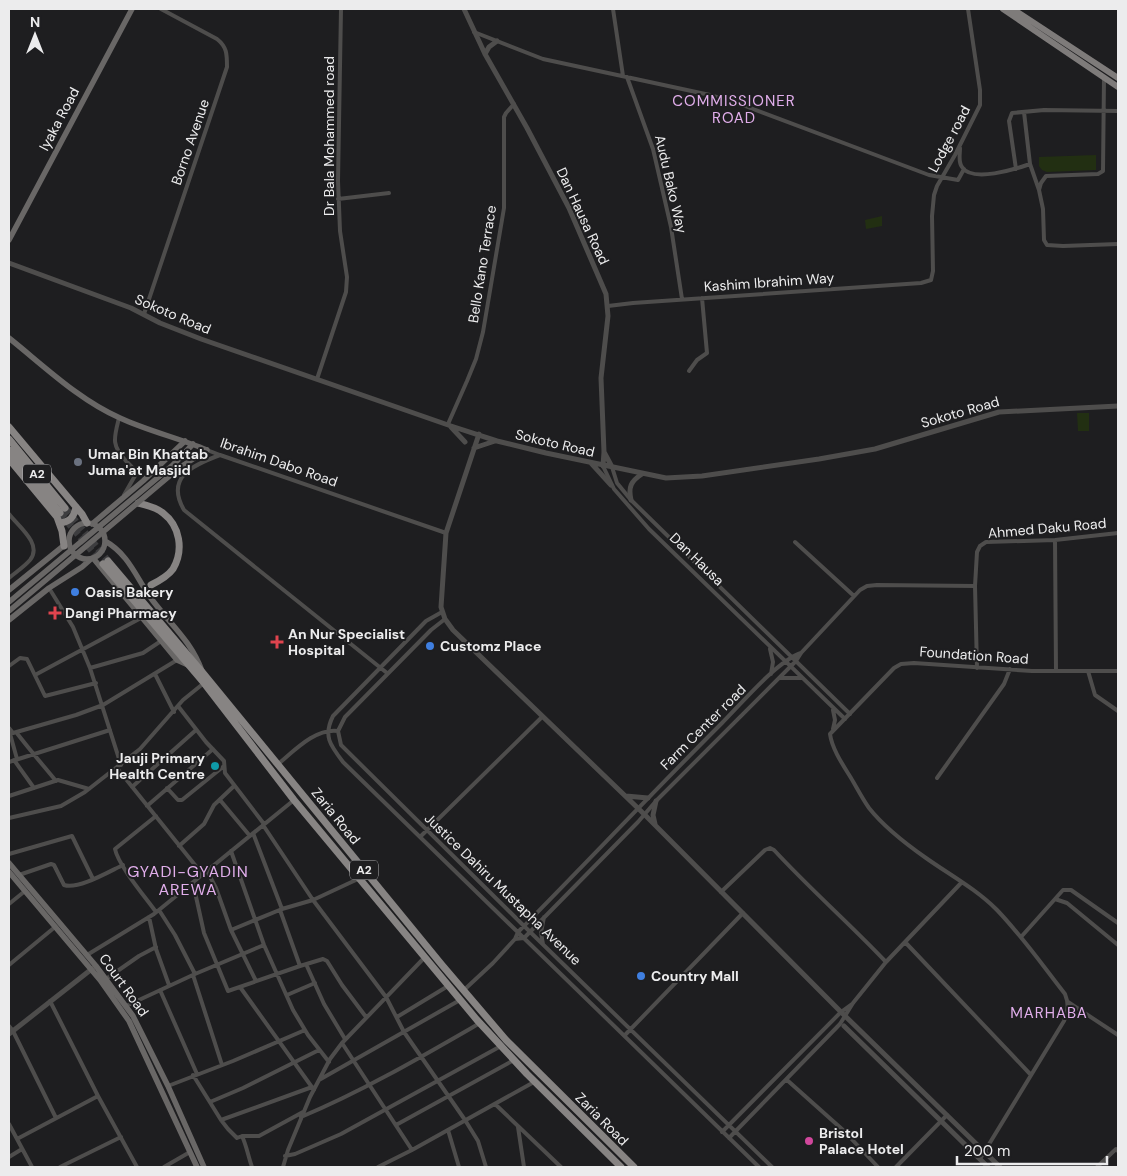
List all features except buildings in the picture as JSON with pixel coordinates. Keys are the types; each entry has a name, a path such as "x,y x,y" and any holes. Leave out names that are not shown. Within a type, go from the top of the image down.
{"highway":[{"path":"9,428 90,524"},
{"name":"A2","path":"9,439 62,510 9,450"},
{"path":"9,459 48,505 60,523 66,544"},
{"path":"138,503 162,512 173,523 179,535 179,555 172,570 164,578 151,585"},
{"path":"60,523 70,520 74,515 76,507"},
{"name":"Zaria Road","path":"621,1167 514,1060 448,986 294,800 204,683 106,563 203,673 277,765 506,1040 634,1167"},
{"path":"130,588 140,587"}],"main road":[{"name":"Iyaka Road","path":"9,240 132,9"},
{"path":"1003,9 1103,73 1118,78"},
{"path":"1013,9 1103,73 1118,87"},
{"name":"Ibrahim Dabo Road","path":"9,338 76,392 119,418 207,450"},
{"path":"9,590 66,544 74,529 80,525 90,524 121,500 169,458 185,441"},
{"path":"9,611 138,503 176,466 193,444"},
{"path":"9,602 176,466 207,450"},
{"path":"90,524 100,529 105,541 118,551 137,573 153,601 192,647 203,673"},
{"path":"9,620 49,588 100,553 105,541"},
{"path":"66,544 74,553 84,559 92,558"},
{"path":"92,558 177,660 183,664 188,664"},
{"name":"Court Road","path":"9,863 87,955 129,1021 197,1167"},
{"name":"Court Road","path":"9,872 55,927 106,979 126,1006 168,1086 204,1167"}],"street":[{"name":"Borno Avenue","path":"144,314 227,67 227,54 224,45 217,39 161,9"},
{"name":"Dr Bala Mohammed road","path":"317,379 346,292 347,277 340,231 338,199 341,9"},
{"name":"Dan Hausa Road","path":"464,9 485,54 514,104 569,208 606,294 608,306 601,378 603,466"},
{"name":"Audu Bako Way","path":"613,9 625,76 653,149 671,228 682,299"},
{"name":"Lodge road","path":"931,280 933,271 933,205 937,186 960,146 980,105 981,98 968,9"},
{"path":"474,32 543,59 625,76 745,106 929,175 958,180 964,169"},
{"path":"485,54 497,41"},
{"path":"1039,190 1046,176 1098,174 1103,172 1103,73"},
{"name":"Bello Kano Terrace","path":"449,425 473,366 483,332 504,208 504,117 514,104"},
{"path":"1016,169 1009,118 1012,113 1118,111"},
{"path":"1024,112 1030,164 1043,209 1044,240 1047,245 1118,244"},
{"path":"960,146 961,166 972,175 1016,169 1030,164"},
{"path":"338,199 389,193"},
{"name":"Sokoto Road","path":"9,263 131,308 160,323 201,339 497,441 603,466 666,478 702,476 828,458 898,443 999,412 1118,406"},
{"name":"Kashim Ibrahim Way","path":"608,306 682,299 921,284 931,280"},
{"path":"688,371 697,360 707,353 702,298"},
{"path":"119,418 114,442 119,452 135,470 136,474 121,500"},
{"path":"449,425 465,442"},
{"path":"479,434 446,533 441,607 445,619 453,630 644,815 841,1012 1000,1167"},
{"path":"474,448 497,441"},
{"name":"Ibrahim Dabo Road","path":"207,450 446,533"},
{"path":"604,452 612,467"},
{"path":"220,456 201,462 183,475 178,487 178,496 184,510 387,673"},
{"path":"591,463 611,485"},
{"name":"Dan Hausa","path":"603,466 611,485 650,529 845,719"},
{"name":"Dan Hausa","path":"612,467 618,483 631,500 850,714"},
{"path":"631,500 631,482 642,474"},
{"path":"9,514 33,542 34,551 29,561 10,577"},
{"name":"Ahmed Daku Road","path":"977,668 975,586 977,552 980,546 986,542 1055,540 1118,533"},
{"path":"1055,540 1056,671"},
{"path":"796,542 854,596"},
{"path":"515,939 524,938 656,801 791,667 800,653 854,596 867,586 975,586"},
{"path":"49,588 73,627 96,683 119,767 132,787 203,874"},
{"path":"442,612 426,622 333,716 328,730 329,740 343,762 759,1167"},
{"path":"35,675 141,618"},
{"path":"277,765 305,742 328,730 338,731 345,718 387,673 430,630 445,619"},
{"path":"90,668 142,653 161,641"},
{"path":"770,646 773,662 771,674"},
{"path":"792,656 800,653"},
{"name":"Farm Center road","path":"518,932 771,674 792,656"},
{"path":"9,666 20,658 25,658 45,696 96,683"},
{"path":"9,728 12,732 16,732 76,716 103,705 177,660"},
{"name":"Foundation Road","path":"833,729 894,668 901,664 914,663 1056,671 1118,671"},
{"path":"937,778 1004,684 1010,669"},
{"path":"1088,671 1095,695 1118,711"},
{"path":"155,674 174,712"},
{"path":"779,678 802,678"},
{"path":"9,818 61,806 89,789 140,750 183,700 204,683"},
{"path":"178,706 196,730 224,761 224,772 263,825 313,900 386,997 404,1032 466,1120 478,1141 486,1167"},
{"path":"833,709 835,720 830,734 831,740 843,766 870,808 884,824 906,842 997,910 1021,937 1065,994 1068,1002 1068,1011 1064,1021 980,1159"},
{"path":"420,837 542,717"},
{"path":"9,728 16,760 34,788"},
{"path":"9,762 110,730"},
{"path":"132,787 196,730"},
{"name":"Justice Dahiru Mustapha Avenue","path":"338,731 341,745 772,1167"},
{"path":"16,732 32,754 56,781"},
{"path":"147,806 213,749"},
{"path":"168,788 178,800 182,800 224,766"},
{"path":"9,796 62,780 89,789"},
{"path":"179,846 204,824 214,805 234,786"},
{"path":"622,795 634,798 648,798"},
{"path":"220,800 252,834 300,966"},
{"path":"87,955 158,911 294,800"},
{"path":"656,801 653,819 658,829"},
{"path":"156,816 116,848 116,852 123,865 172,930 194,974 222,1065"},
{"path":"9,854 72,836 94,879"},
{"path":"721,892 765,850 770,848 850,924 886,962"},
{"path":"231,851 276,974 305,1030 329,1062"},
{"path":"19,875 51,864 54,865 66,886 72,887 123,865"},
{"path":"207,871 216,888 231,930 256,981"},
{"path":"231,930 281,910 313,900 359,878"},
{"path":"193,882 204,933 228,991 306,964 325,960 366,1017"},
{"path":"729,1138 787,1080 846,1016 853,1003 886,962 962,882"},
{"path":"1021,937 1063,890 1071,890 1118,923"},
{"path":"9,904 25,891"},
{"path":"1055,900 1063,901 1072,907 1118,945"},
{"path":"625,1035 743,913"},
{"path":"543,944 541,933 544,916"},
{"path":"149,917 156,947 169,986"},
{"path":"9,965 55,927"},
{"path":"464,990 493,963 515,939 518,932"},
{"path":"905,942 1031,1075"},
{"path":"126,1006 194,974 264,945"},
{"path":"106,979 139,956 156,947"},
{"path":"283,1167 285,1156 313,1089 343,1041 425,957"},
{"path":"306,964 354,1061 412,1150"},
{"path":"56,1118 10,1030 94,968"},
{"path":"287,995 315,983"},
{"path":"396,1017 448,986"},
{"path":"240,988 313,1089"},
{"path":"160,990 195,1074 221,1120 238,1138 242,1136 259,1136 303,1112"},
{"path":"320,1080 460,1000"},
{"path":"50,1001 98,1096 137,1167"},
{"path":"1068,1002 1118,1035"},
{"path":"722,1132 841,1012 853,1003"},
{"path":"301,1117 422,1057 480,1023"},
{"path":"844,1026 988,1167"},
{"path":"168,1086 305,1030"},
{"path":"285,1156 295,1154 341,1134 501,1046"},
{"path":"210,1102 320,1050"},
{"path":"396,1125 514,1060"},
{"path":"787,1080 843,1130 878,1167"},
{"path":"378,1167 535,1081"},
{"path":"221,1120 313,1089"},
{"path":"17,1139 98,1096"},
{"path":"495,1104 561,1167"},
{"path":"896,1167 947,1115"},
{"path":"9,1124 32,1167"},
{"path":"518,1127 524,1167"},
{"path":"448,1130 460,1167"},
{"path":"242,1136 248,1148 248,1156 252,1167"},
{"path":"60,1167 121,1137"},
{"path":"1097,1167 1117,1150 1118,1143"},
{"path":"9,1157 22,1149"},
{"path":"164,1167 190,1152"}],"green space":[{"path":"1096,155 1096,170 1047,172 1039,166 1039,157"},
{"path":"882,216 882,226 866,229 865,220"},
{"path":"1077,413 1089,413 1089,431 1078,431"}],"tunnel":[{"path":"65,508 108,561"},
{"path":"60,513 103,564"}],"place":[{"name":"Umar Bin Khattab Juma'at Masjid","path":"78,462"},
{"name":"Oasis Bakery","path":"75,592"},
{"name":"Dangi Pharmacy","path":"55,613"},
{"name":"An Nur Specialist Hospital","path":"277,642"},
{"name":"Customz Place","path":"430,646"},
{"name":"Jauji Primary Health Centre","path":"215,766"},
{"name":"Country Mall","path":"641,976"},
{"name":"Bristol Palace Hotel","path":"809,1141"}],"district":[{"name":"COMMISSIONER ROAD","path":"734,110"},
{"name":"GYADI-GYADIN AREWA","path":"188,880"},
{"name":"MARHABA","path":"1049,1013"}]}
